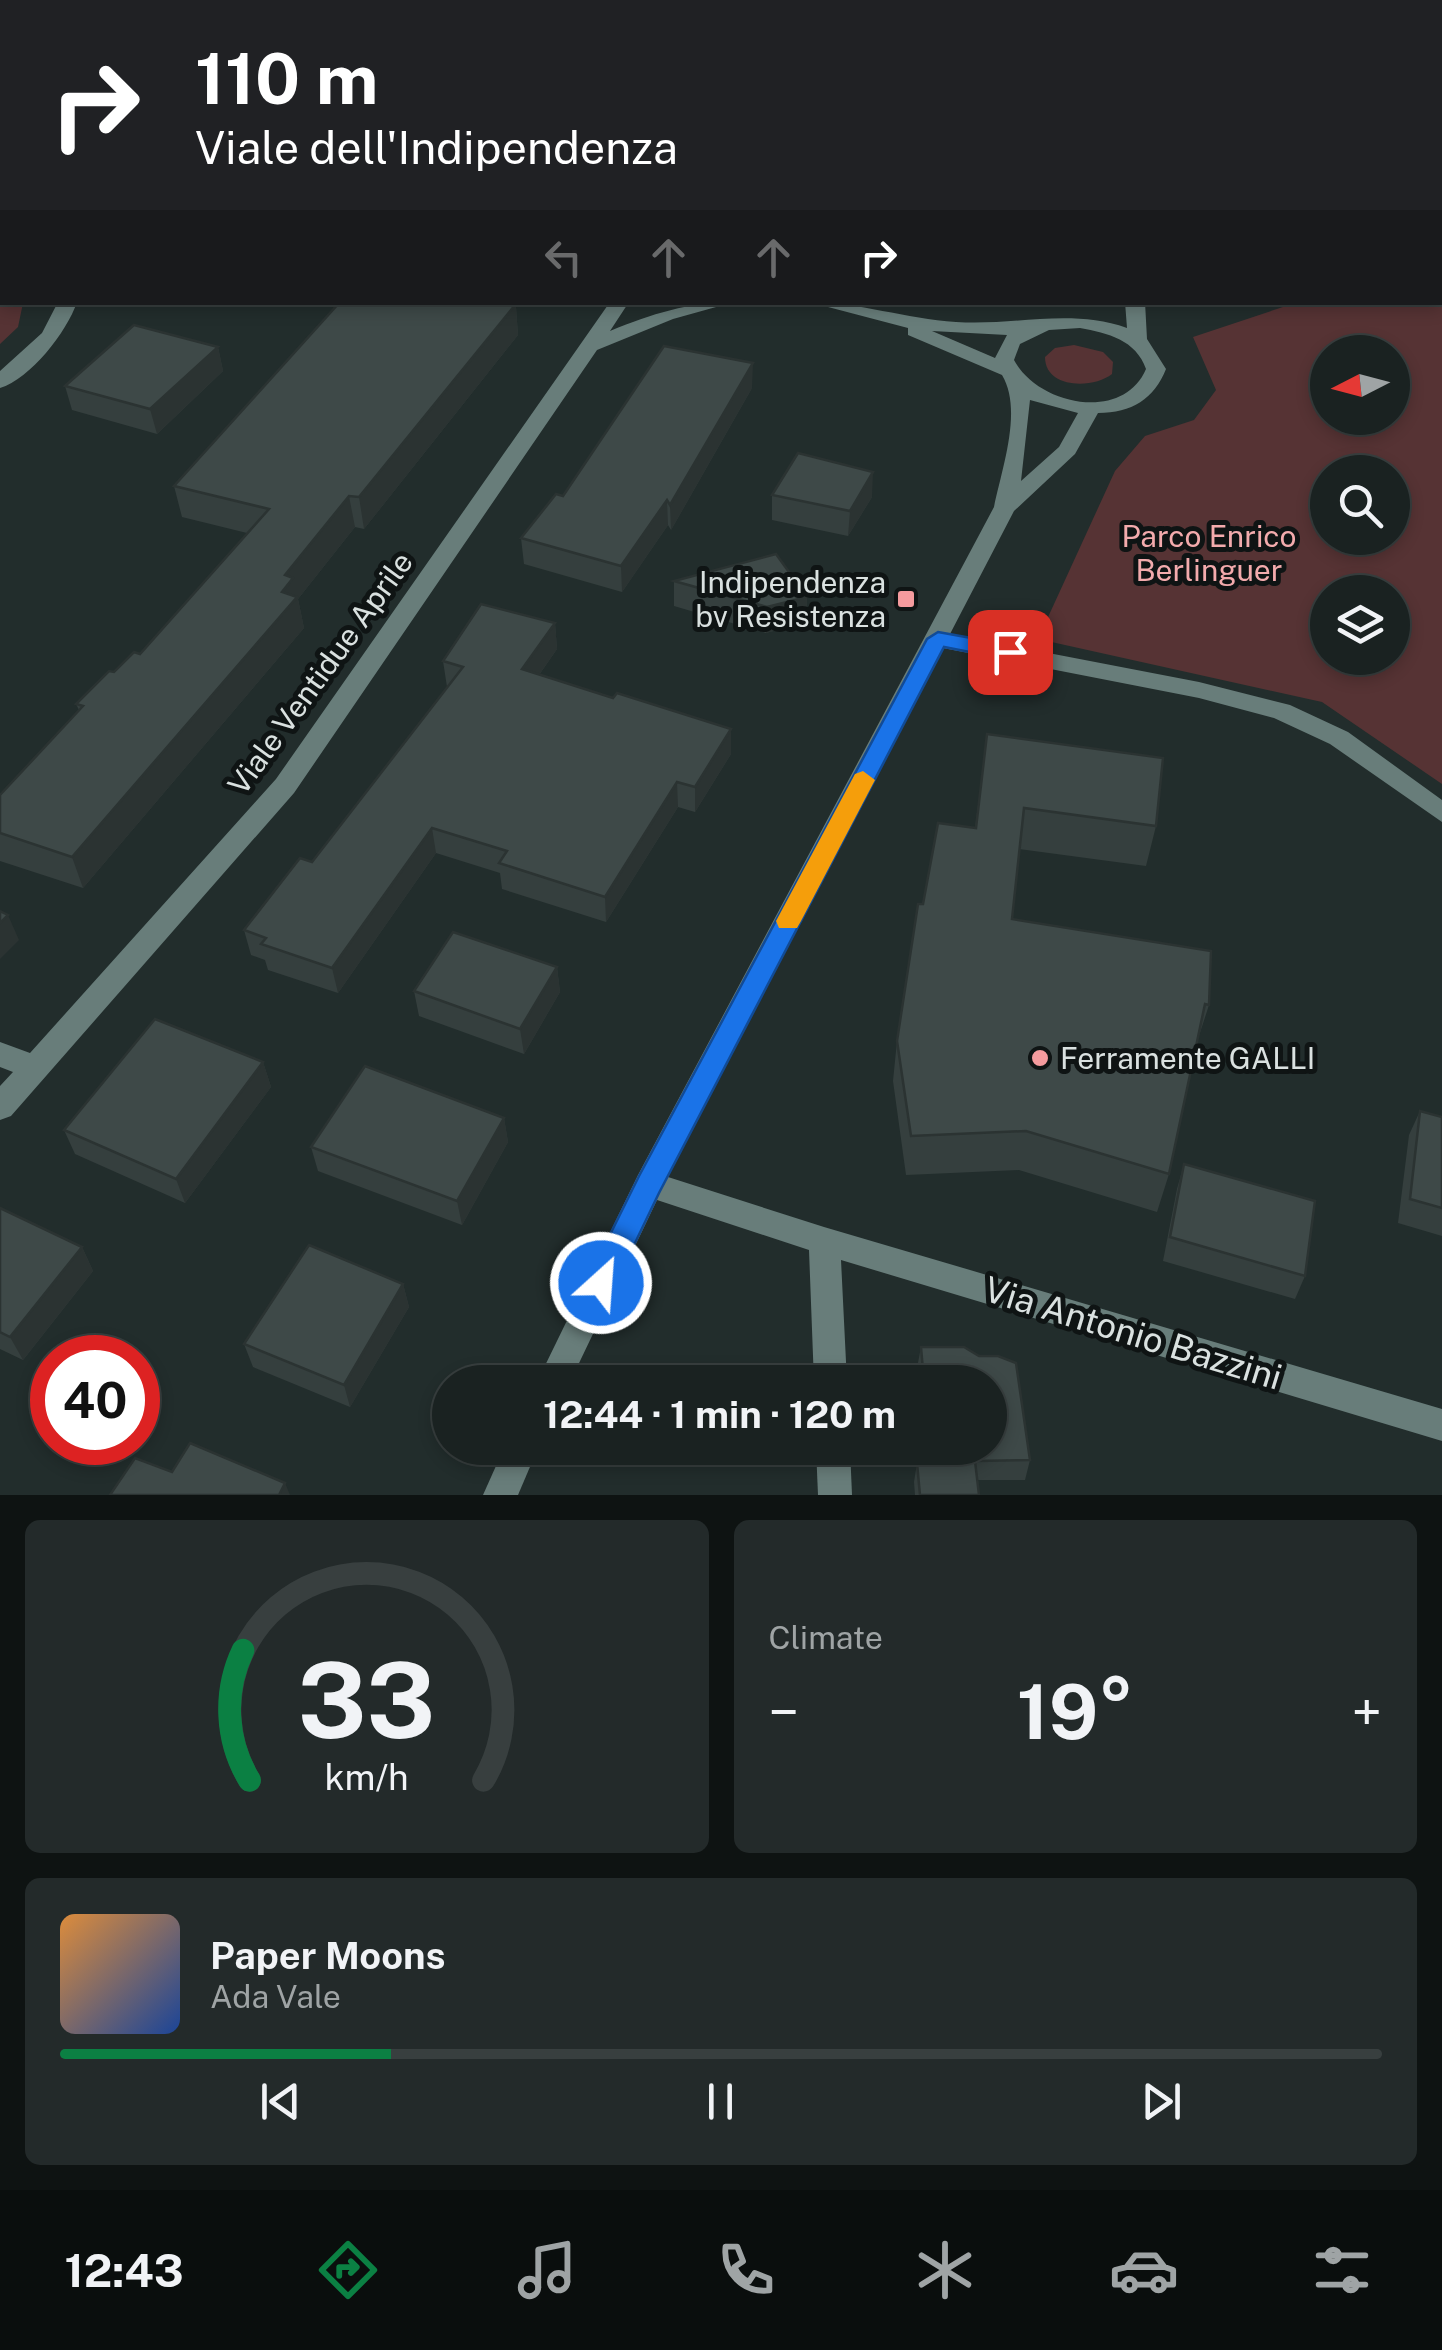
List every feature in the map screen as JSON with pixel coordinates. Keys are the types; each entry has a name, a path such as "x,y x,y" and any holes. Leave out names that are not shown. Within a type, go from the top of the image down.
{"street":[{"path":"0,382 48,340 64,319 67,305"},
{"name":"Viale Ventidue Aprile","path":"0,1108 285,786 618,305"},
{"path":"588,348 668,316 714,305"},
{"path":"829,305 882,319 995,330 1059,322 1101,326 1137,340 1154,359 1155,379 1149,388 1126,402 1092,408 1044,400 1013,378 882,319"},
{"path":"1059,322 1084,305"},
{"path":"1135,305 1137,340"},
{"path":"561,1365 649,1184 1005,507 1023,413 1005,350 1011,341 1033,328"},
{"path":"1005,507 1068,450 1092,408"},
{"path":"938,639 1200,690 1281,712 1339,738 1442,813"},
{"path":"0,1054 36,1068"},
{"name":"Via Antonio Bazzini","path":"649,1184 824,1241 1442,1425"},
{"path":"824,1241 829,1365"},
{"path":"834,1465 835,1495"}],"green space":[{"path":"0,305 23,305 18,327 0,344"},
{"name":"Parco Enrico Berlinguer","path":"1289,305 1442,305 1442,784 1322,702 1038,639 1115,471 1145,436 1194,420 1216,390 1193,337"},
{"path":"1074,345 1103,352 1113,362 1112,374 1082,384 1053,375 1045,357 1055,348"}],"building":[{"path":"337,305 515,305 359,497 349,496 285,575 293,578 282,592 297,597 72,857 0,833 0,795 83,706 76,704 109,671 114,672 134,652 140,654 269,509 174,486"},
{"path":"134,325 218,347 150,409 65,386"},
{"path":"664,346 753,363 670,505 667,500 621,566 521,538 556,494 563,496"},
{"path":"798,453 873,472 850,511 772,495"},
{"path":"776,554 807,597 767,607 674,581"},
{"path":"481,604 555,623 522,669 613,698 617,693 731,729 695,787 677,782 605,897 499,863 507,851 432,828 332,968 261,944 266,938 244,930 300,858 312,862 463,667 443,661"},
{"path":"987,734 1163,758 1156,826 1024,808 1012,919 1211,951 1209,1005 1205,1004 1169,1174 1026,1131 911,1136 897,1041 918,904 923,904 938,823 976,828"},
{"path":"453,932 557,967 520,1029 414,991"},
{"path":"155,1019 263,1062 176,1179 64,1130"},
{"path":"365,1066 504,1118 457,1201 311,1147"},
{"path":"1420,1111 1442,1117 1442,1208 1410,1199"},
{"path":"1184,1164 1315,1201 1305,1276 1170,1237"},
{"path":"0,1208 82,1247 10,1337 0,1332"},
{"path":"309,1245 403,1284 344,1385 244,1344"},
{"path":"921,1347 964,1347 979,1356 998,1356 1016,1363 1030,1460 1007,1460 1007,1365 923,1365"},
{"path":"190,1443 285,1483 279,1495 110,1495 130,1465 154,1465 172,1472"},
{"path":"917,1465 975,1465 979,1495 920,1495"}],"slow traffic":[{"path":"788,921 863,780"}],"place":[{"name":"Indipendenza bv Resistenza","path":"906,599"},
{"name":"Ferramente GALLI","path":"1040,1058"}],"route":[{"path":"601,1283 649,1184 938,639 1010,652"}]}
